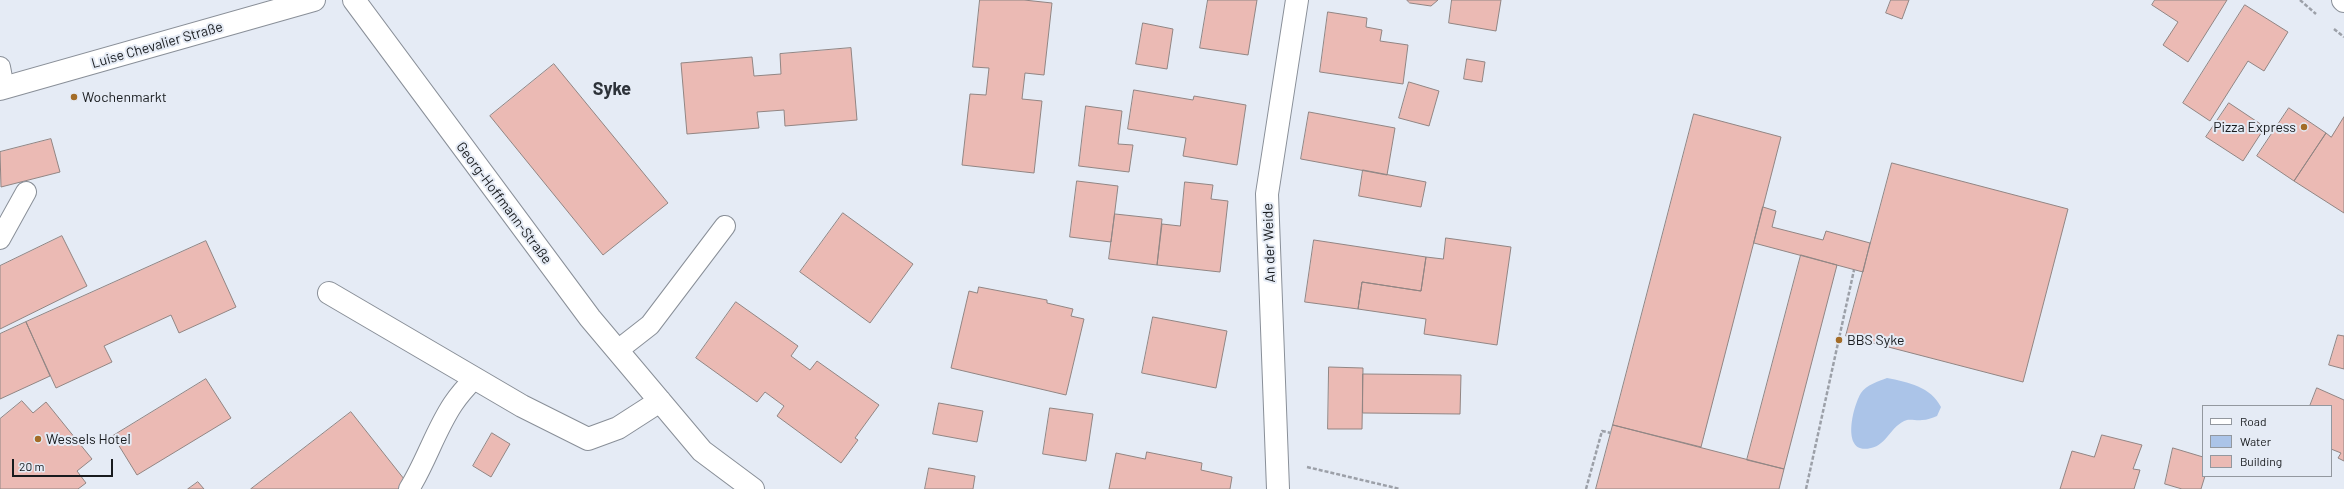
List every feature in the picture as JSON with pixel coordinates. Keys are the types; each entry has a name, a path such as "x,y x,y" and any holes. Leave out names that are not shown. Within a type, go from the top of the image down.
{"street":[{"name":"Luise Chevalier Straße","path":"2,89 314,0"},
{"name":"Georg-Hoffmann-Straße","path":"354,0 586,312 702,452 753,489"},
{"name":"An der Weide","path":"1278,489 1267,194 1297,0"},
{"path":"329,293 522,406 588,440 618,428 660,402"}],"lane":[{"path":"0,67 2,89"},
{"path":"0,240 26,192"},
{"path":"618,350 650,325 725,226"},
{"path":"409,489 421,470 437,433 453,403 475,378"}],"path":[{"path":"1806,489 1854,270"},
{"path":"1586,489 1602,431 1611,433"},
{"path":"1276,459 1400,489"}],"water":[{"path":"1887,378 1918,386 1937,400 1941,407 1937,416 1924,420 1907,420 1897,426 1881,443 1871,448 1861,448 1855,445 1852,438 1851,428 1852,418 1858,399 1863,390"}],"building":[{"path":"980,0 1024,0 1052,3 1044,75 1025,73 1022,99 1042,101 1034,173 962,165 970,94 986,95 989,68 973,67"},
{"path":"1208,0 1257,0 1248,55 1200,48"},
{"path":"1407,0 1438,0 1431,6 1410,3"},
{"path":"1452,0 1501,0 1496,31 1449,23"},
{"path":"1891,0 1909,0 1902,19 1886,13"},
{"path":"2155,0 2227,0 2188,62 2163,45 2178,22 2152,5"},
{"path":"2245,5 2288,32 2264,71 2248,61 2210,121 2183,103"},
{"path":"1328,12 1367,18 1366,27 1382,30 1380,41 1408,45 1403,84 1320,72"},
{"path":"1143,23 1173,29 1167,69 1136,64"},
{"path":"851,48 857,120 785,126 784,110 757,112 759,128 687,134 681,63 752,57 754,76 781,74 780,54"},
{"path":"1467,59 1485,62 1482,82 1464,79"},
{"path":"554,64 668,203 603,255 490,116"},
{"path":"1409,82 1439,91 1429,126 1399,118"},
{"path":"1134,90 1193,100 1194,96 1246,105 1237,165 1183,156 1186,138 1128,129"},
{"path":"2229,103 2265,127 2243,161 2206,137"},
{"path":"1086,106 1122,111 1118,144 1133,145 1129,172 1079,166"},
{"path":"2289,108 2326,133 2294,181 2257,156"},
{"path":"1309,112 1395,128 1387,175 1301,159"},
{"path":"1694,114 1781,137 1701,447 1613,425"},
{"path":"2344,117 2344,213 2294,181 2326,133 2331,137"},
{"path":"51,139 60,172 1,187 0,152"},
{"path":"1892,163 2068,209 2023,382 1846,336"},
{"path":"1363,170 1426,182 1421,207 1359,196"},
{"path":"1077,181 1118,186 1111,242 1070,237"},
{"path":"1185,182 1213,185 1211,199 1228,201 1220,272 1157,265 1162,224 1180,226"},
{"path":"1763,207 1776,211 1772,227 1823,240 1826,231 1870,243 1863,272 1754,243"},
{"path":"843,213 913,264 870,323 800,272"},
{"path":"1115,214 1162,219 1157,265 1109,259"},
{"path":"62,236 87,286 0,329 0,266"},
{"path":"1446,238 1511,247 1497,345 1424,334 1426,319 1358,309 1362,282 1421,291 1426,257 1443,259"},
{"path":"1314,240 1426,257 1421,291 1362,282 1358,309 1305,302"},
{"path":"206,241 236,307 179,333 171,315 104,346 112,362 56,388 26,322"},
{"path":"1801,255 1837,265 1784,469 1747,460"},
{"path":"979,287 1047,300 1047,303 1073,309 1071,316 1084,319 1066,395 951,368 969,291 977,293"},
{"path":"736,302 798,346 791,356 810,370 817,361 879,405 855,438 858,440 841,463 777,416 784,406 765,392 757,402 696,358"},
{"path":"1153,317 1227,331 1216,388 1142,373"},
{"path":"26,322 50,376 0,399 0,334"},
{"path":"2338,335 2344,336 2344,369 2329,365"},
{"path":"1329,367 1363,368 1362,429 1328,429"},
{"path":"1363,374 1461,375 1460,414 1363,413"},
{"path":"206,379 231,418 137,475 113,436"},
{"path":"2317,388 2344,400 2344,461 2338,458 2341,453 2332,449 2332,405 2310,405"},
{"name":"Wessels Hotel","path":"22,401 33,413 46,402 92,459 77,471 86,483 78,489 0,489 0,419"},
{"path":"939,403 983,411 977,442 933,434"},
{"path":"1050,408 1093,414 1086,461 1043,454"},
{"path":"351,412 408,484 401,489 251,489"},
{"path":"1613,425 1784,469 1779,489 1596,489"},
{"path":"492,433 510,444 491,477 473,466"},
{"path":"2102,435 2142,445 2133,469 2140,470 2134,489 2060,489 2072,451 2094,457"},
{"path":"2173,448 2202,457 2202,477 2205,477 2201,489 2182,489 2165,484"},
{"path":"1147,452 1202,463 1201,470 1232,477 1230,489 1109,489 1116,453 1145,459"},
{"path":"929,468 975,476 973,489 925,489"},
{"path":"198,482 204,489 188,489"}],"place":[{"name":"Wochenmarkt","path":"74,97"},
{"name":"Pizza Express","path":"2304,127"},
{"name":"BBS Syke","path":"1839,340"},
{"name":"Wessels Hotel","path":"38,439"}],"district":[{"name":"Syke","path":"612,89"}]}
